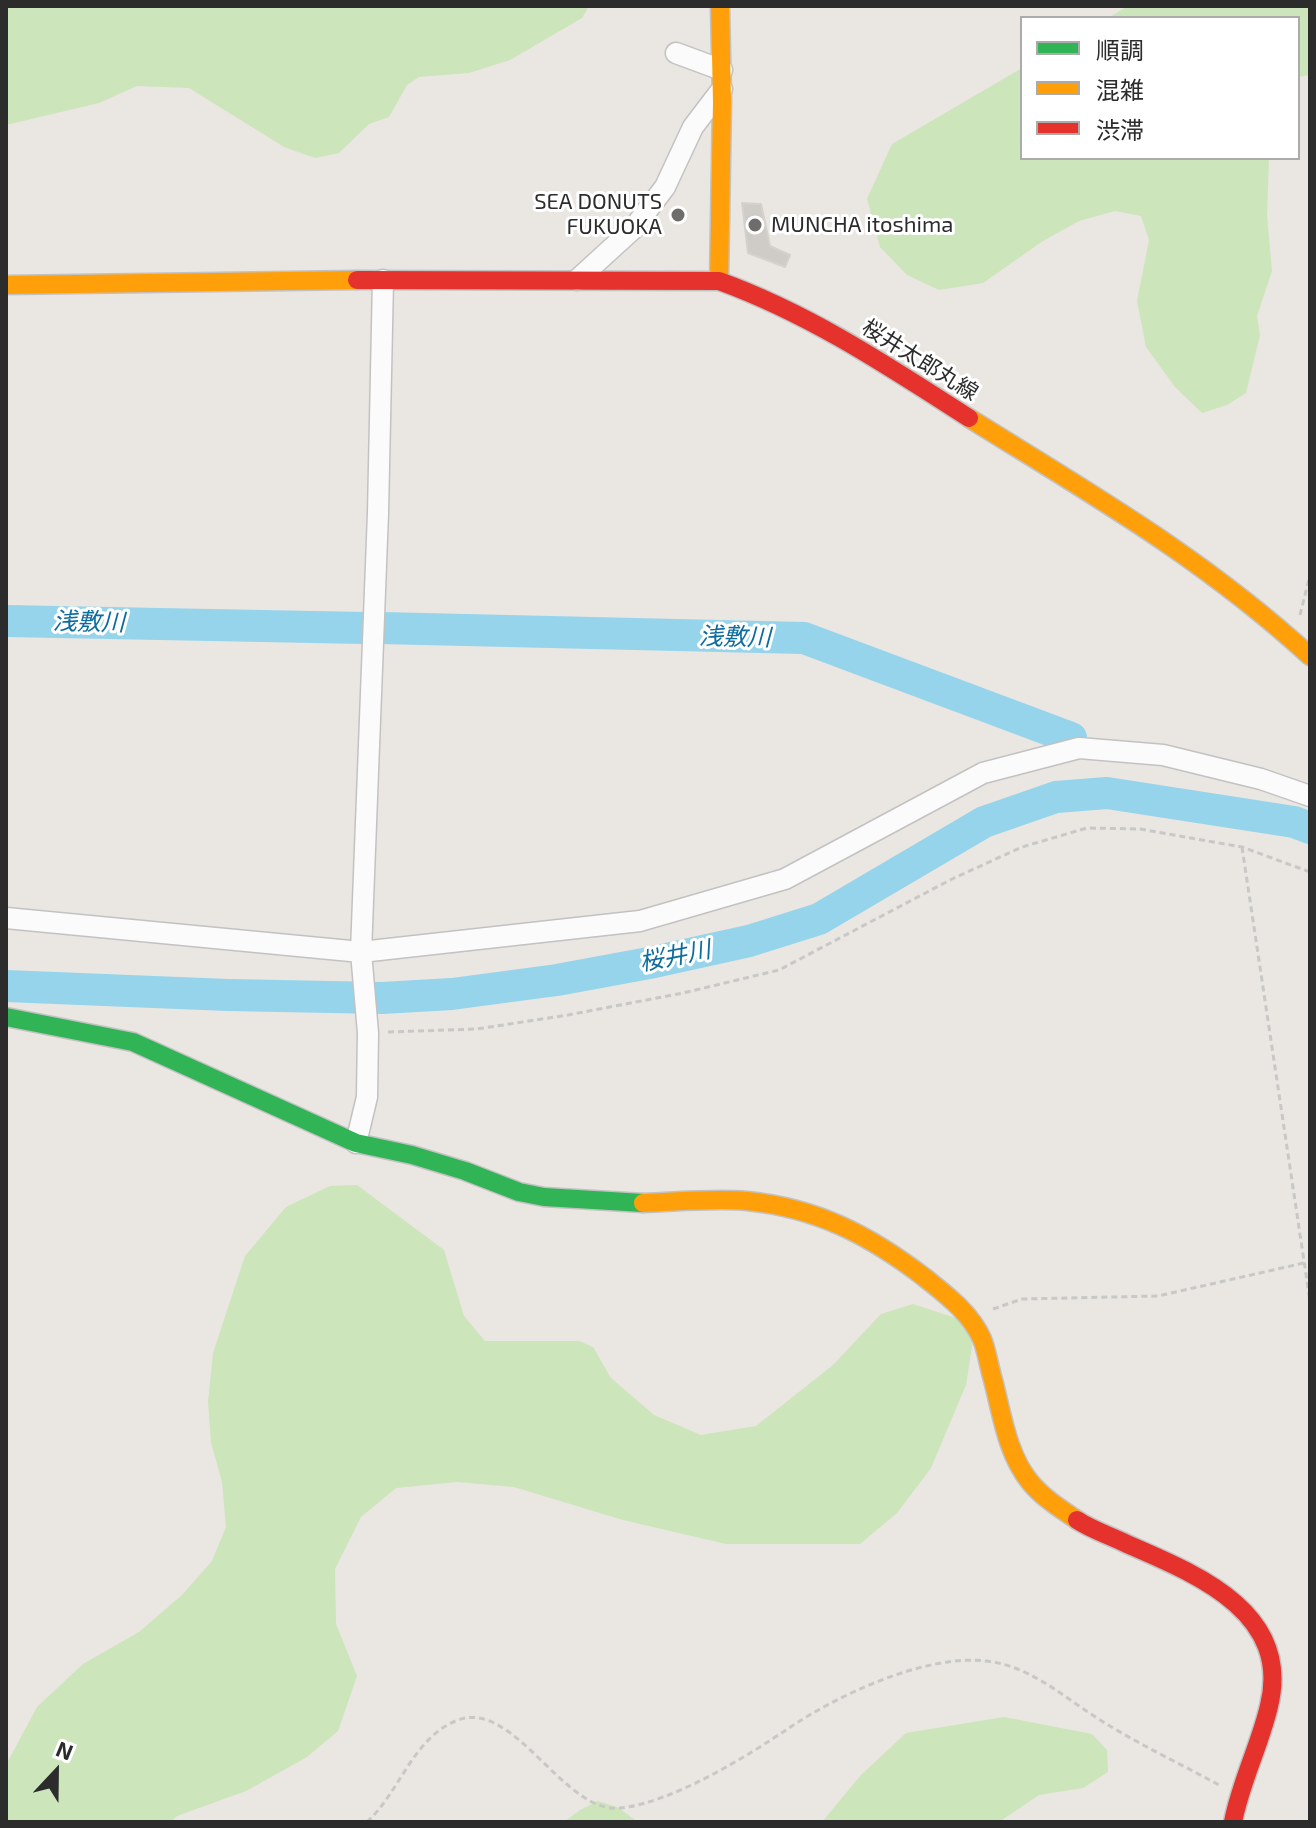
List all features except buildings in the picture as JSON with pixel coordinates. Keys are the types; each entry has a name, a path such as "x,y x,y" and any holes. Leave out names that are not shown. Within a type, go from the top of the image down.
{"street":[{"path":"719,281 720,6"},
{"path":"676,53 722,79"},
{"path":"577,280 633,229 665,187 693,127 722,79"},
{"path":"356,1143 367,1097 368,1033 362,960 383,280"},
{"name":"桜井太郎丸線","path":"6,285 383,280 719,281 755,292 832,334 1112,506 1189,556 1310,656"},
{"path":"6,918 362,960 640,921 785,879 983,773 1079,748 1163,755 1261,779 1310,796"},
{"path":"6,1017 133,1042 356,1143 425,1159 519,1192 544,1197 643,1203 744,1201 780,1206 857,1232 887,1249 953,1300 969,1317 982,1339 1008,1439 1020,1468 1031,1484 1083,1524 1162,1559 1215,1588 1248,1613 1262,1633 1272,1668 1272,1693 1263,1728 1238,1795 1233,1822"}],"path":[{"path":"1285,633 1300,615 1310,575"},
{"path":"368,1033 492,1026 683,993 779,970 1008,853 1087,828 1140,829 1242,847 1310,872"},
{"path":"1242,847 1310,1301"},
{"path":"969,1317 1022,1299 1158,1296 1304,1263"},
{"path":"367,1822 378,1812 415,1756 438,1732 459,1720 475,1717 488,1720 534,1752 564,1783 591,1800 619,1809 649,1802 686,1787 763,1746 811,1714 864,1685 930,1666 972,1660 1005,1665 1042,1680 1097,1718 1238,1795"}],"green space":[{"path":"6,6 589,6 582,18 510,60 469,73 419,77 407,85 389,117 369,124 339,153 315,158 284,147 189,88 137,86 99,103 6,125"},
{"path":"1128,6 1310,6 1310,75 1300,77 1300,16 1111,16"},
{"path":"1020,69 1020,160 1269,160 1267,216 1272,271 1257,316 1260,335 1246,393 1227,405 1202,413 1175,387 1146,347 1137,301 1149,240 1141,216 1115,211 1079,221 1043,241 983,283 939,290 907,275 880,247 867,199 892,144"},
{"path":"357,1185 444,1250 464,1316 485,1341 579,1341 593,1347 611,1378 654,1415 701,1435 756,1426 833,1365 881,1314 913,1304 965,1321 973,1340 966,1385 931,1468 897,1513 860,1544 726,1544 623,1520 514,1487 457,1482 396,1488 361,1517 335,1569 336,1624 357,1676 338,1731 307,1757 246,1791 177,1816 171,1822 6,1822 6,1765 37,1707 83,1664 139,1632 182,1595 212,1561 226,1527 222,1482 211,1442 208,1402 213,1353 245,1256 286,1207 330,1186"},
{"path":"1004,1717 1092,1734 1107,1750 1108,1772 1083,1788 1039,1795 999,1822 822,1822 861,1775 906,1733"},
{"path":"598,1801 617,1807 638,1822 564,1822"}],"waterway":[{"name":"浅敷川","path":"6,621 365,628"},
{"name":"浅敷川","path":"381,628 804,638 1071,738"},
{"name":"桜井川","path":"6,986 382,998 452,994 557,980 649,963 749,941 819,919 984,822 1056,797 1107,793 1294,822 1310,828"}],"traffic: fast":[{"path":"6,1017 133,1042 356,1143 412,1155 519,1192 544,1197 643,1203"}],"traffic: slow":[{"path":"719,281 720,6"},
{"path":"6,285 357,280"},
{"path":"969,418 1187,558 1229,588 1310,656"},
{"path":"643,1203 734,1200 796,1210 862,1236 924,1277 957,1305 977,1329 1006,1433 1022,1471 1035,1488 1077,1520"}],"traffic: jam":[{"path":"357,280 719,281 817,325 969,418"},
{"path":"1077,1520 1208,1584 1232,1601 1252,1621 1266,1645 1272,1673 1269,1706 1233,1822"}],"place":[{"name":"SEA DONUTS FUKUOKA","path":"678,215"},
{"name":"MUNCHA itoshima","path":"755,225"}]}
